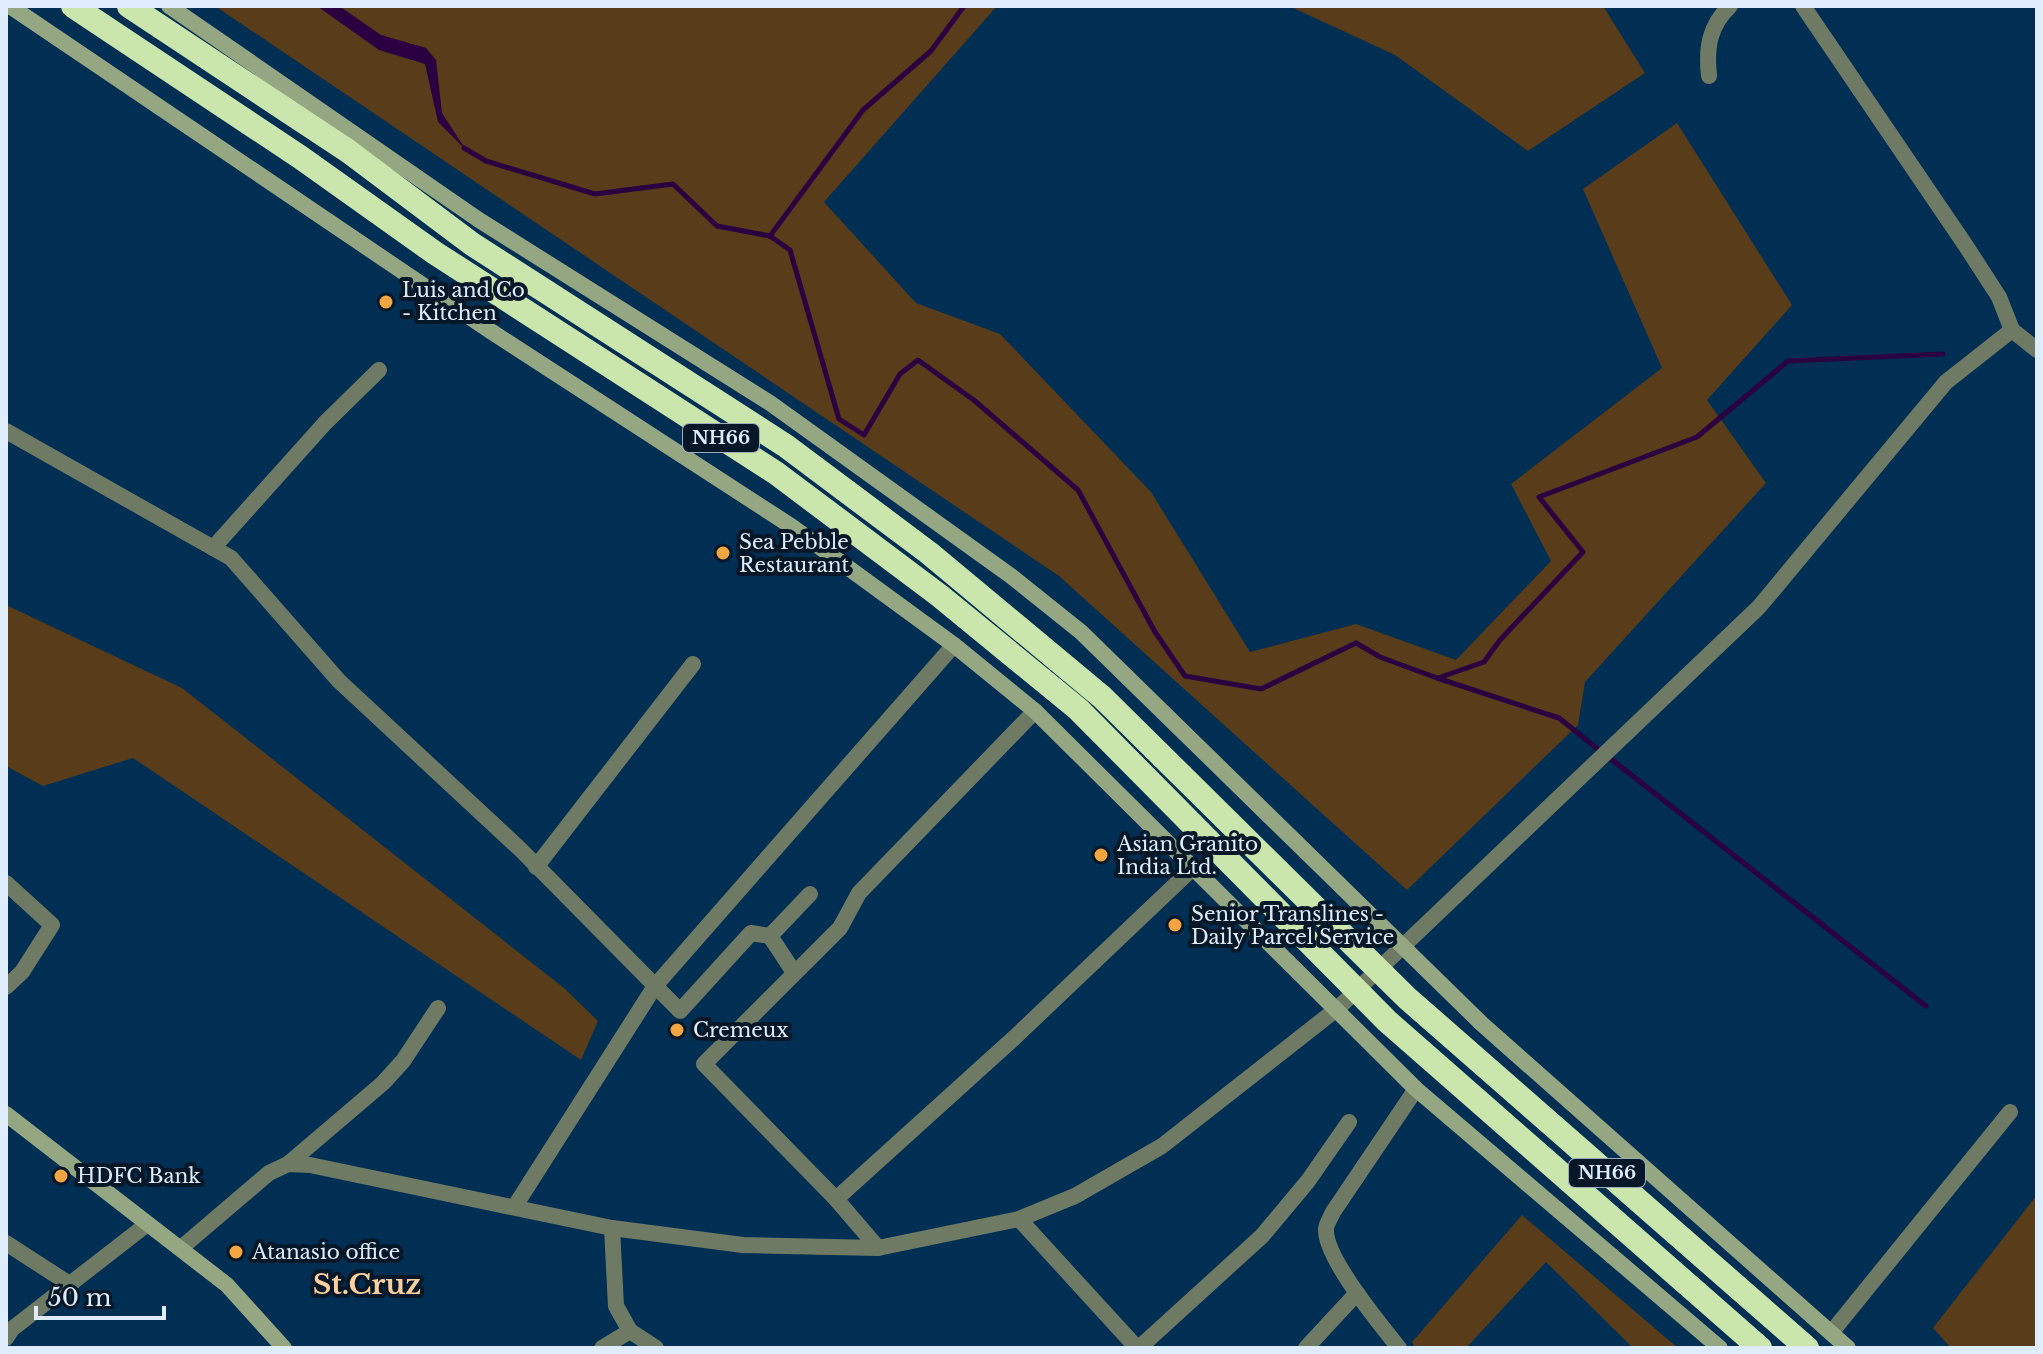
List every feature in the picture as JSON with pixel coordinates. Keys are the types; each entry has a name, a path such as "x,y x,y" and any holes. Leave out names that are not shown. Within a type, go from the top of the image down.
{"highway":[{"name":"NH66","path":"73,6 300,157 435,253 776,473 940,596 1078,709 1387,1021 1760,1348"},
{"name":"NH66","path":"129,6 348,151 472,244 786,446 929,553 1102,697 1407,998 1807,1348"}],"street":[{"path":"10,6 492,332 791,526 954,645 1035,711 1195,866 1416,1089 1720,1348"},
{"path":"169,6 479,220 770,403 1011,576 1081,632 1482,1024 1848,1348"},
{"path":"1709,76 1710,37 1719,17 1730,6"},
{"path":"1803,6 1975,259 1999,297 2012,330 2037,350"},
{"path":"288,1164 310,1165 612,1228 743,1245 878,1248 1019,1219 1075,1196 1162,1146 1338,1008 1759,607 1946,382 2012,330"},
{"path":"213,548 325,423 379,370"},
{"path":"6,431 231,558 339,681 536,867 680,1011 751,933 770,936 793,971"},
{"path":"515,1206 655,986 954,645"},
{"path":"536,867 693,664"},
{"path":"878,1248 836,1199 704,1064 793,971 840,928 859,893 1035,711"},
{"path":"836,1199 1014,1038 1195,866"},
{"path":"6,883 52,925 22,972 6,987"},
{"path":"770,936 810,894"},
{"path":"181,1248 269,1173 288,1164 383,1083 403,1061 438,1008"},
{"path":"1399,1348 1357,1293 1332,1251 1326,1230 1333,1212 1416,1089"},
{"path":"1831,1333 2010,1112"},
{"path":"6,1114 227,1285 284,1348"},
{"path":"1019,1219 1138,1348 1262,1236 1308,1181 1349,1122"},
{"path":"6,1338 12,1329 146,1225"},
{"path":"612,1228 616,1306 630,1331 656,1348"},
{"path":"6,1243 71,1285"},
{"path":"1306,1348 1357,1293"},
{"path":"602,1348 630,1331"}],"shaded area":[{"path":"215,6 997,6 824,202 916,303 1000,334 1151,492 1250,652 1356,624 1456,660 1551,561 1511,484 1662,368 1583,189 1677,123 1792,305 1707,400 1766,483 1585,682 1578,725 1407,890 1059,576"},
{"path":"317,6 339,6 381,35 426,48 436,60 442,113 466,150 438,122 425,64 379,50"},
{"path":"1289,6 1603,6 1645,73 1528,151 1395,55"},
{"path":"6,605 182,688 564,988 598,1021 581,1060 133,758 43,786 6,766"},
{"path":"2037,1195 2037,1348 1951,1348 1933,1328"},
{"path":"1522,1215 1678,1348 1633,1348 1546,1262 1466,1348 1415,1348 1412,1342"}],"waterway":[{"path":"770,236 863,110 931,51 964,6"},
{"path":"464,148 486,161 595,194 673,184 717,226 770,236 790,250 839,419 864,435 900,374 918,360 975,401 1078,490 1155,632 1185,676 1261,689 1356,643 1380,657 1559,718 1599,750"},
{"path":"1438,678 1484,662 1500,640 1583,552 1539,497 1697,437 1788,361 1943,354"},
{"path":"1611,759 1926,1006"}],"place":[{"name":"Luis and Co - Kitchen","path":"386,302"},
{"name":"Sea Pebble Restaurant","path":"723,553"},
{"name":"Asian Granito India Ltd.","path":"1101,855"},
{"name":"Senior Translines - Daily Parcel Service","path":"1175,925"},
{"name":"Cremeux","path":"677,1030"},
{"name":"HDFC Bank","path":"61,1176"},
{"name":"Atanasio office","path":"236,1252"}],"district":[{"name":"St.Cruz","path":"367,1284"}]}
